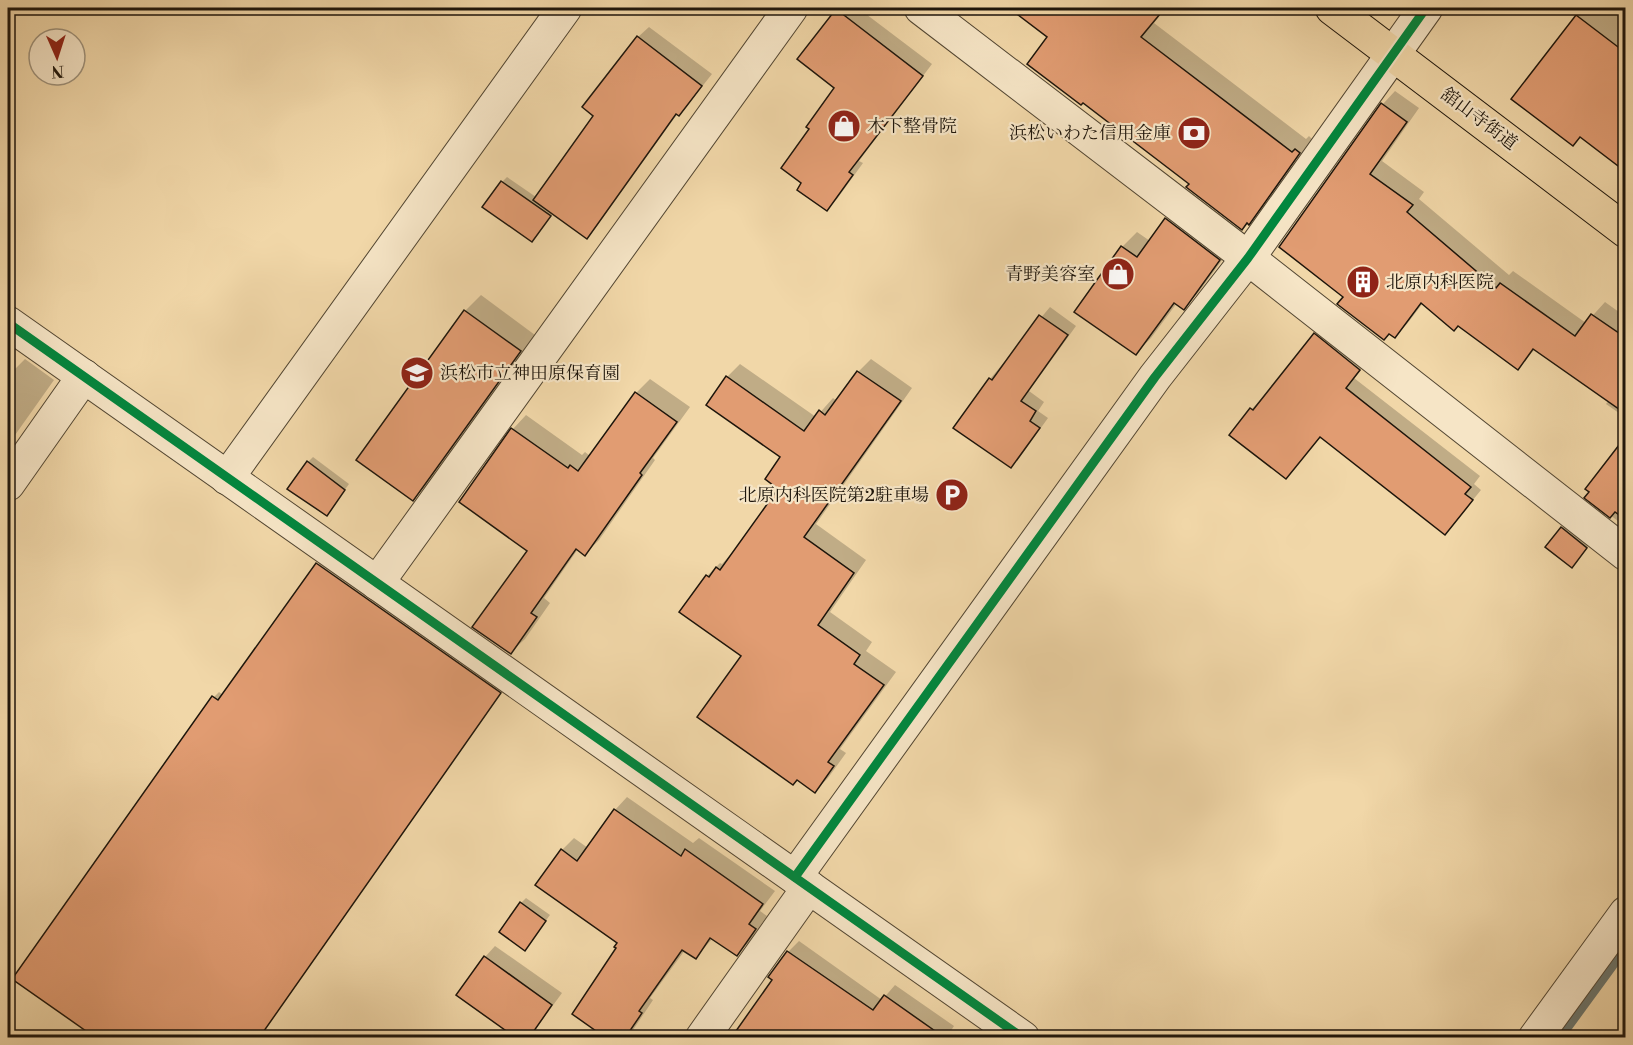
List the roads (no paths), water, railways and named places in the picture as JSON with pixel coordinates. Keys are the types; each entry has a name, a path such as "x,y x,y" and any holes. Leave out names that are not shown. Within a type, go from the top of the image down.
{"main road":[{"name":"舘山寺街道","path":"1332,8 1626,231"}],"street":[{"path":"227,478 565,8"},
{"path":"377,583 791,8"},
{"path":"921,8 1248,258 1626,554"},
{"path":"702,1038 802,882 1155,377 1248,258 1426,8"},
{"path":"8,323 1023,1038"},
{"path":"8,484 84,376"},
{"path":"1535,1038 1626,913"}],"waterway":[{"path":"1558,1038 1626,945"}],"place":[{"name":"木下整骨院","path":"844,126"},
{"name":"浜松いわた信用金庫","path":"1194,133"},
{"name":"青野美容室","path":"1118,274"},
{"name":"北原内科医院","path":"1363,282"},
{"name":"浜松市立神田原保育園","path":"417,373"},
{"name":"北原内科医院第2駐車場","path":"952,495"}]}
